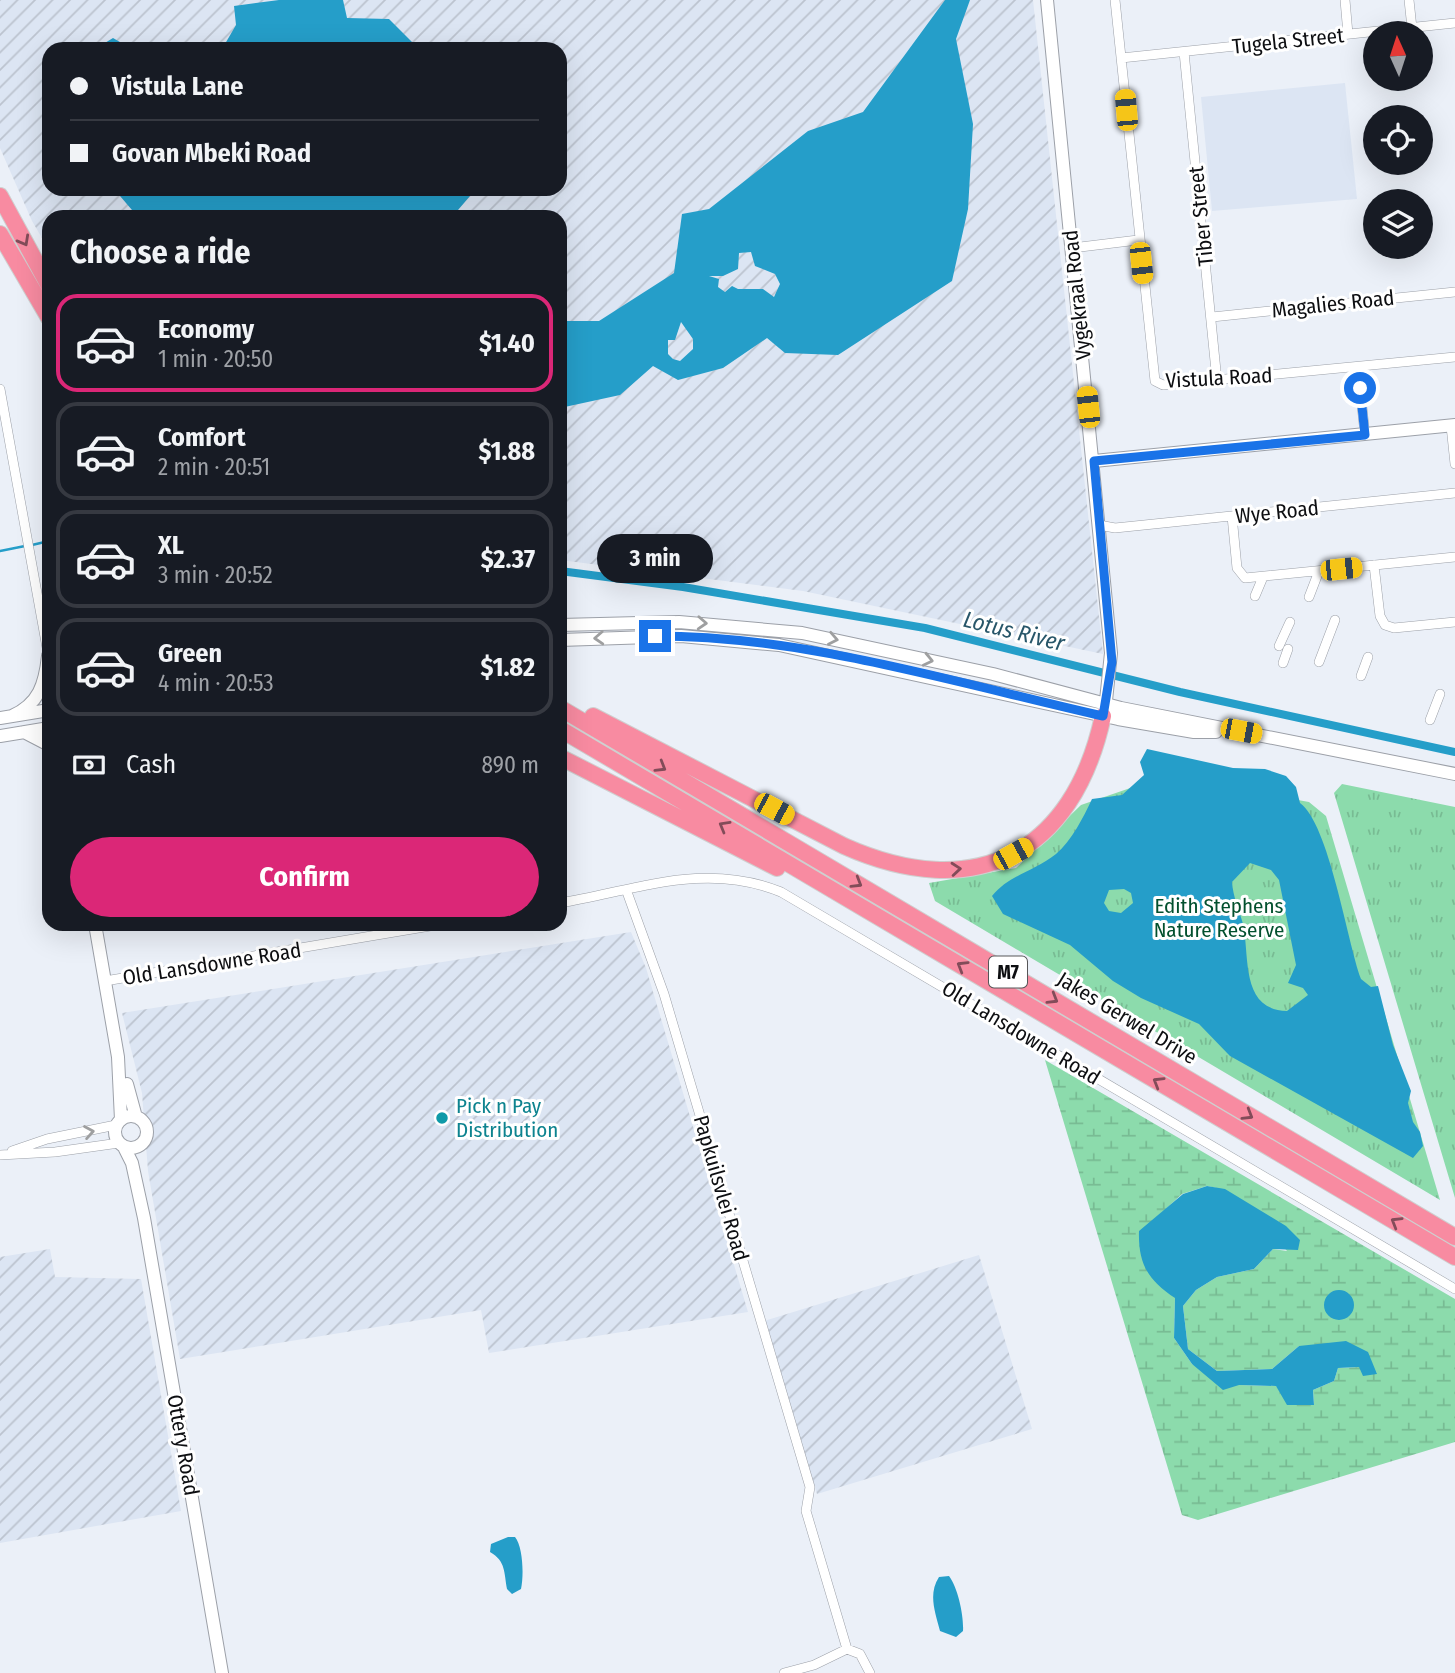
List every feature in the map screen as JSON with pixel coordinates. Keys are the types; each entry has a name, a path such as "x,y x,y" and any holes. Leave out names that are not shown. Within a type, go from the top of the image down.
{"highway":[{"path":"0,196 42,273"},
{"path":"0,234 42,306"},
{"path":"567,703 844,846 892,864 939,871 996,862 1028,845 1057,820 1080,787 1094,756 1105,710"},
{"name":"Jakes Gerwel Drive","path":"567,712 1455,1237"},
{"name":"Jakes Gerwel Drive","path":"567,733 1455,1257"},
{"path":"567,761 898,928"}],"street":[{"name":"Vygekraal Road","path":"1047,0 1094,461 1111,675 1105,710"},
{"name":"Vistula Road","path":"1115,0 1138,240 1155,381 1163,385 1217,381 1455,357"},
{"path":"1345,0 1348,34"},
{"path":"1409,0 1411,21"},
{"name":"Tugela Street","path":"1433,25 1455,23"},
{"name":"Tugela Street","path":"1121,58 1363,32"},
{"name":"Tiber Street","path":"1184,52 1217,381"},
{"path":"1072,248 1138,240"},
{"name":"Magalies Road","path":"1212,317 1455,292"},
{"path":"1358,368 1365,435"},
{"path":"0,389 42,622"},
{"path":"1094,461 1453,425 1455,464"},
{"name":"Wye Road","path":"1099,525 1115,528 1455,494"},
{"path":"1232,516 1239,572 1245,579 1455,557"},
{"path":"1374,565 1380,616 1385,625 1394,628 1455,622"},
{"path":"1309,597 1319,571"},
{"path":"1255,596 1263,577"},
{"path":"1319,662 1335,620"},
{"path":"567,625 667,621 779,630 993,674 1105,710"},
{"path":"1283,663 1290,622"},
{"path":"567,640 681,636 779,645 1105,710 1194,733 1241,731 1455,774"},
{"path":"1361,676 1368,657"},
{"path":"6,717 29,706 42,688"},
{"path":"1430,720 1440,694"},
{"path":"6,717 42,711"},
{"path":"0,736 42,729"},
{"path":"24,732 42,741"},
{"name":"Old Lansdowne Road","path":"567,903 686,878 714,876 742,879 781,892 1455,1289"},
{"name":"Papkuilsvlei Road","path":"627,892 661,984 810,1487 806,1511 847,1649"},
{"path":"96,931 118,1057 118,1123 121,1145"},
{"name":"Old Lansdowne Road","path":"105,981 401,931"},
{"path":"0,1155 121,1145 134,1148 143,1143 146,1128 136,1117 124,1067 118,1057"},
{"path":"0,1155 47,1139 136,1117"},
{"name":"Ottery Road","path":"143,1143 140,1159 146,1203 144,1218"},
{"name":"Ottery Road","path":"121,1145 132,1163 144,1218 222,1673"},
{"path":"784,1673 814,1665 847,1649 860,1654 870,1673"}],"shaded area":[{"path":"0,0 1033,0 1103,654 803,591 567,561 567,210 42,210 42,238 0,148"},
{"path":"1345,83 1357,199 1212,211 1201,97"},
{"path":"631,932 646,968 748,1312 489,1353 481,1310 180,1359 148,1171 142,1093 122,1013"},
{"path":"50,1249 55,1277 141,1279 181,1511 0,1543 0,1257"},
{"path":"979,1255 1032,1429 817,1494 764,1321"}],"green space":[{"name":"Edith Stephens Nature Reserve","path":"1165,776 1309,802 1326,816 1440,1200 935,901 929,883 1016,868 1081,805"},
{"path":"1342,784 1455,807 1455,1198 1334,793"},
{"path":"1045,1060 1455,1299 1455,1442 1198,1520 1182,1515","holes":["1207,1186 1220,1189 1253,1211 1287,1251 1273,1249 1254,1269 1217,1277 1196,1290 1183,1306 1188,1349 1217,1371 1272,1369 1299,1346 1377,1373 1359,1367 1338,1368 1334,1381 1313,1390 1314,1405 1276,1386 1239,1385 1192,1364 1174,1338 1175,1298 1156,1218 1182,1194"]}],"water":[{"path":"279,0 343,0 347,18 389,19 412,42 226,42 236,25 234,6"},
{"path":"945,0 970,0 956,39 973,124 968,209 952,281 838,355 785,353 767,338 723,368 678,380 653,366 620,395 567,406 567,321 599,321 674,273 682,214 709,209 808,131 863,112","holes":["751,252 755,266 775,274 780,284 774,297 763,289 738,289 732,286 725,292 718,287 719,279 709,276 723,276 738,269 739,253","681,322 693,339 693,349 680,361 668,354 668,340 675,340"]},
{"path":"120,196 470,196 458,210 132,210"},
{"name":"Edith Stephens Nature Reserve","path":"1147,749 1233,768 1265,769 1286,776 1296,787 1300,803 1320,834 1361,979 1371,987 1378,986 1393,1045 1411,1091 1408,1103 1423,1146 1413,1158 1230,1056 1199,1024 1141,998 1113,981 1070,945 1003,914 992,896 1006,883 1056,854 1072,835 1092,799 1122,795 1144,775 1140,762","holes":["1250,863 1271,870 1279,880 1296,965 1288,983 1303,988 1308,995 1287,1011 1272,1008 1261,1001 1250,979 1243,924 1232,882","1124,889 1131,893 1133,903 1121,913 1109,911 1104,903 1109,890"]},
{"path":"1207,1186 1225,1189 1286,1226 1300,1240 1298,1250 1273,1249 1254,1269 1217,1277 1196,1290 1183,1306 1188,1349 1217,1371 1272,1369 1299,1346 1346,1341 1368,1352 1377,1374 1363,1376 1359,1367 1338,1368 1334,1381 1313,1390 1314,1405 1287,1405 1276,1386 1239,1385 1223,1390 1192,1364 1174,1338 1175,1298 1151,1278 1140,1253 1139,1231 1183,1194"},
{"path":"1339,1290 1350,1294 1354,1305 1350,1316 1339,1320 1328,1316 1324,1305 1328,1294"},
{"path":"515,1537 518,1542 522,1562 521,1589 512,1594 507,1589 502,1563 490,1552 491,1544"},
{"path":"949,1576 958,1595 962,1618 963,1631 956,1637 940,1631 934,1603 934,1590 939,1577"}],"waterway":[{"path":"32,545 42,543"},
{"path":"0,551 25,546"},
{"name":"Lotus River","path":"567,572 683,587 925,628 1180,692 1455,752"}],"place":[{"name":"Pick n Pay Distribution","path":"442,1118"}],"route":[{"path":"655,636 712,638 804,649 1103,716 1112,662 1094,461 1365,435 1360,388"}]}
